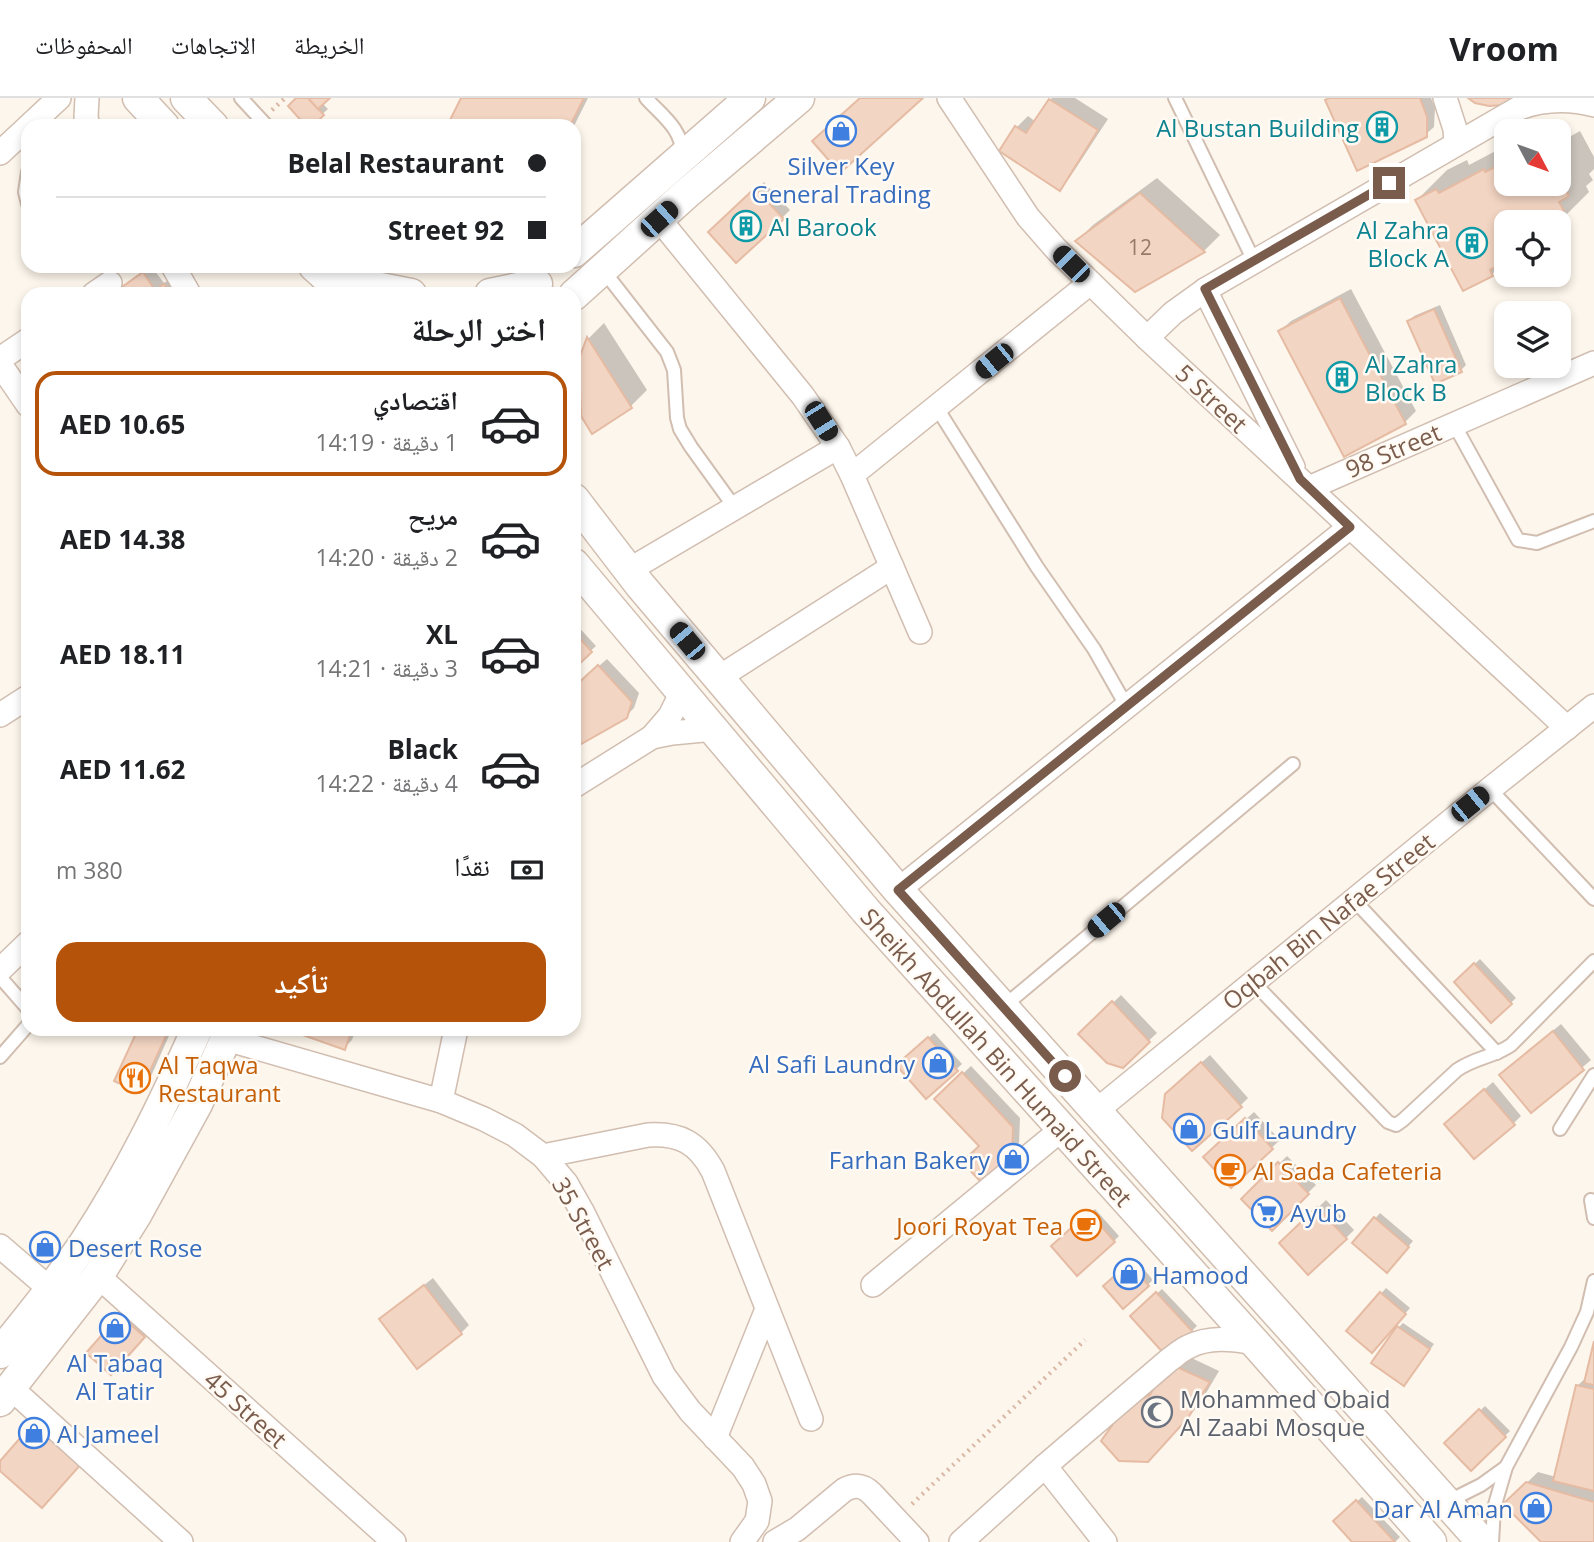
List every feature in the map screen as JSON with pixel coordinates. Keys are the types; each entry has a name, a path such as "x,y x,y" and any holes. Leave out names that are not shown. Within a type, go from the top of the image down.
{"street":[{"path":"86,119 87,98"},
{"path":"138,98 158,119"},
{"path":"186,98 206,119"},
{"path":"581,246 750,98"},
{"path":"581,289 799,98"},
{"name":"5 Street","path":"949,98 1028,217 1056,249 1147,338 1567,728"},
{"path":"1446,98 1455,129 1456,144"},
{"path":"1147,338 1173,313 1205,289 1519,108 1534,103 1567,99 1594,104"},
{"path":"0,153 21,135"},
{"path":"659,219 803,396 838,447 920,632"},
{"path":"312,281 361,285"},
{"path":"517,287 540,281"},
{"path":"852,475 1090,283"},
{"path":"1205,289 1304,483"},
{"path":"21,345 0,361 21,394"},
{"name":"98 Street","path":"1304,483 1454,424 1594,363"},
{"path":"581,531 634,577 735,508 838,447"},
{"name":"Sheikh Abdullah Bin Humaid Street","path":"581,508 634,577 898,890 1482,1542"},
{"path":"898,890 1350,527"},
{"path":"718,678 892,567"},
{"name":"Sheikh Abdullah Bin Humaid Street","path":"581,572 866,911 1431,1542"},
{"path":"581,782 652,737 670,716 682,692"},
{"path":"0,715 21,702"},
{"name":"Oqbah Bin Nafae Street","path":"1096,1111 1594,706"},
{"path":"652,737 714,729"},
{"path":"0,970 21,950"},
{"path":"0,1353 51,1290 84,1243 134,1160 194,1036"},
{"path":"181,1542 5,1394 98,1276 136,1215 180,1137 227,1036"},
{"name":"35 Street","path":"234,1036 441,1101 515,1135 543,1156 565,1182 583,1213 664,1377 690,1411 743,1467 754,1484 760,1501 757,1521 742,1542"},
{"path":"441,1101 455,1036"},
{"path":"873,1285 1062,1129"},
{"path":"543,1156 648,1135 664,1134 680,1138 694,1146 705,1157 713,1171 811,1419"},
{"path":"0,1246 51,1290"},
{"name":"45 Street","path":"98,1276 394,1542"},
{"path":"715,1438 767,1310"},
{"path":"961,1542 1045,1466 1187,1347 1209,1339 1255,1343"},
{"path":"1045,1466 1105,1542"},
{"path":"775,1542 797,1529 852,1486 867,1489 917,1542"}],"lane":[{"path":"241,98 260,119"},
{"path":"646,98 674,127 682,149 682,158"},
{"path":"1175,98 1254,261"},
{"path":"602,270 667,352 674,370 680,429 735,508"},
{"path":"937,408 1037,566 1094,649 1127,707"},
{"path":"1454,424 1518,540 1537,543 1594,521"},
{"path":"1002,1007 1293,764"},
{"path":"1490,789 1594,899"},
{"path":"1354,900 1497,1053"},
{"path":"1253,982 1395,1125 1404,1120 1458,1070 1476,1059 1505,1049 1519,1038 1594,961"},
{"path":"0,977 21,1001"},
{"path":"0,1056 21,1033"},
{"path":"1560,1129 1594,1075"},
{"path":"1591,1200 1594,1218"},
{"path":"1492,1542 1494,1508 1506,1467 1571,1347 1587,1312 1594,1281"},
{"path":"1447,1503 1481,1485 1506,1467"}],"path":[{"path":"896,1519 1085,1340"}],"building":[{"path":"296,98 308,98 324,115 320,119 300,119 288,106"},
{"path":"308,98 330,98 318,109"},
{"path":"461,98 584,98 574,119 450,119"},
{"path":"860,98 923,98 840,173 812,141"},
{"name":"Al Bustan Building","path":"1420,98 1427,117 1427,137 1357,171 1325,100"},
{"path":"1468,98 1518,98 1503,105 1489,106 1475,103"},
{"path":"1049,99 1098,130 1060,191 999,151 1015,126 1026,133"},
{"name":"Al Zahra Block A","path":"1494,168 1494,196 1569,196 1559,202 1563,210 1494,210 1494,268 1490,270 1493,276 1463,291 1415,200 1436,189 1439,193 1484,169 1485,172"},
{"name":"Al Barook","path":"755,188 784,219 736,263 708,232"},
{"path":"1140,193 1205,252 1135,292 1075,241"},
{"path":"144,273 153,287 122,287"},
{"name":"Al Zahra Block B","path":"1340,298 1406,424 1344,457 1278,331"},
{"path":"1434,309 1462,372 1435,384 1407,321"},
{"path":"587,337 632,408 592,434 581,416 581,354"},
{"path":"581,640 592,652 581,662"},
{"path":"598,665 632,702 627,718 581,744 581,681"},
{"path":"1474,963 1512,1004 1491,1023 1454,982"},
{"path":"1112,1001 1150,1042 1123,1068 1107,1063 1078,1034"},
{"path":"1553,1031 1584,1070 1531,1113 1499,1075"},
{"path":"135,1036 166,1036 140,1093 114,1081"},
{"path":"306,1036 350,1036 345,1050"},
{"path":"928,1037 958,1071 926,1099 896,1065"},
{"path":"1201,1062 1242,1107 1192,1151 1162,1118 1165,1094"},
{"path":"962,1072 1013,1127 1012,1154 982,1183 962,1162 979,1146 934,1099"},
{"path":"1484,1089 1515,1125 1474,1159 1444,1124"},
{"path":"1245,1118 1273,1149 1231,1188 1203,1157"},
{"path":"1278,1162 1309,1194 1272,1231 1241,1199"},
{"path":"1317,1207 1347,1239 1308,1275 1279,1243"},
{"path":"1089,1212 1115,1242 1077,1276 1051,1246"},
{"path":"1374,1217 1409,1247 1387,1273 1352,1243"},
{"name":"Desert Rose","path":"44,1234 58,1247 46,1260 32,1248"},
{"path":"1129,1263 1149,1286 1123,1309 1103,1286"},
{"path":"424,1285 462,1334 417,1369 379,1319"},
{"path":"1156,1292 1193,1332 1167,1357 1130,1316"},
{"path":"1380,1292 1406,1314 1372,1353 1346,1331"},
{"path":"125,1320 145,1337 111,1375 86,1353 114,1321"},
{"path":"1397,1326 1430,1349 1404,1386 1371,1363"},
{"path":"1594,1341 1594,1385 1584,1383"},
{"name":"Mohammed Obaid Al Zaabi Mosque","path":"1168,1363 1210,1382 1188,1418 1148,1462 1119,1461 1101,1441 1126,1406 1150,1395"},
{"path":"1576,1385 1594,1389 1594,1491 1553,1481"},
{"path":"1479,1409 1506,1437 1471,1471 1444,1443"},
{"path":"35,1421 82,1463 42,1508 0,1471 0,1461"},
{"path":"1526,1482 1594,1502 1594,1542 1541,1542 1503,1504"},
{"path":"1356,1500 1395,1542 1352,1542 1333,1521"}],"place":[{"name":"Al Bustan Building","path":"1382,127"},
{"name":"Silver Key General Trading","path":"841,131"},
{"name":"Al Barook","path":"746,226"},
{"name":"Al Zahra Block A","path":"1472,243"},
{"name":"Al Zahra Block B","path":"1342,377"},
{"name":"Al Safi Laundry","path":"938,1063"},
{"name":"Al Taqwa Restaurant","path":"135,1078"},
{"name":"Gulf Laundry","path":"1189,1129"},
{"name":"Farhan Bakery","path":"1013,1159"},
{"name":"Al Sada Cafeteria","path":"1230,1170"},
{"name":"Ayub","path":"1267,1212"},
{"name":"Joori Royat Tea","path":"1086,1225"},
{"name":"Desert Rose","path":"45,1247"},
{"name":"Hamood","path":"1129,1274"},
{"name":"Al Tabaq Al Tatir","path":"115,1328"},
{"name":"Mohammed Obaid Al Zaabi Mosque","path":"1157,1412"},
{"name":"Al Jameel","path":"34,1433"},
{"name":"Dar Al Aman","path":"1536,1508"}],"route":[{"path":"1065,1076 898,890 1350,527 1300,479 1205,289 1389,183"}]}
